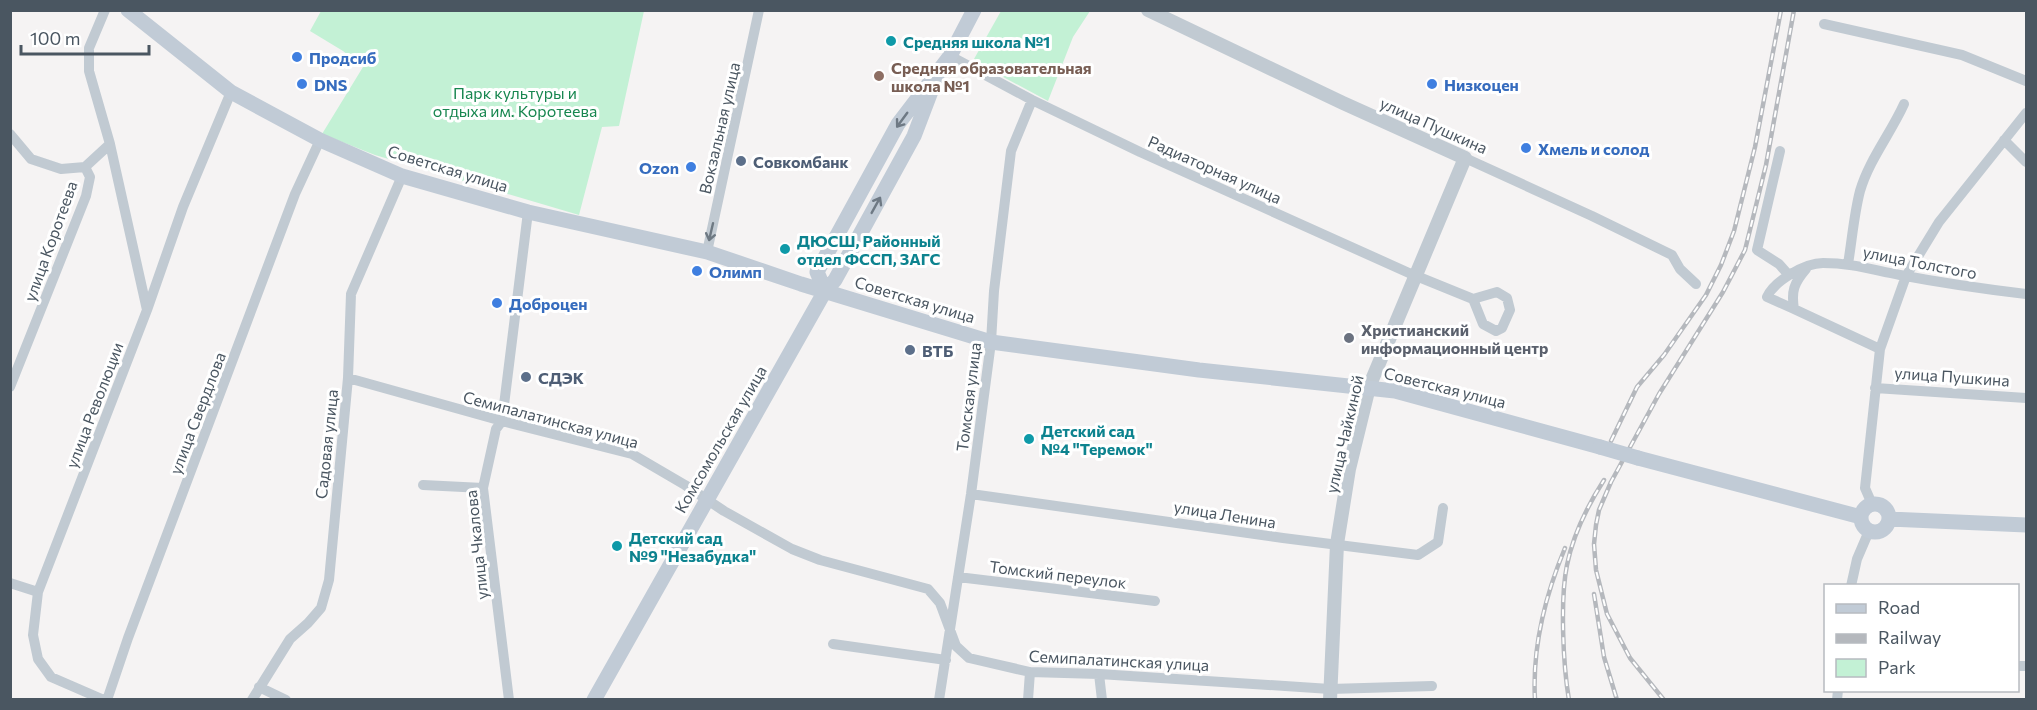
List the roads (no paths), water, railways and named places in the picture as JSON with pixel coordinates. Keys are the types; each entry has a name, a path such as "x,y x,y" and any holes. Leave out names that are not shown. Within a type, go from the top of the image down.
{"main road":[{"name":"Советская улица","path":"128,10 231,92 320,140 402,176 528,212 707,252 991,342 1199,370 1395,391 1861,517"},
{"name":"Комсомольская улица","path":"594,699 825,291 835,280 914,136 938,73 950,56 974,10"},
{"path":"1872,504 1884,507 1889,519 1882,531 1869,531 1862,525 1861,517 1864,508 1872,504"},
{"path":"1889,519 2026,525"}],"street":[{"path":"105,10 90,48 89,71 110,144 147,310"},
{"name":"Вокзальная улица","path":"707,252 759,10"},
{"name":"улица Пушкина","path":"1148,10 1672,255 1680,268 1696,284"},
{"path":"1824,24 1962,55 2026,81"},
{"name":"Радиаторная улица","path":"950,56 1032,100 1140,152 1473,299"},
{"name":"улица Революции","path":"106,699 51,677 38,658 33,635 38,592 147,310 183,207 231,92"},
{"name":"Томская улица","path":"939,699 971,494 991,342 994,291 1011,151 1032,100"},
{"path":"1848,264 1860,190 1904,104"},
{"path":"1872,504 1864,488 1880,349 1906,276 1939,222 2026,113"},
{"path":"10,134 31,159 61,169 85,167"},
{"name":"улица Свердлова","path":"106,699 295,194 320,140"},
{"path":"2004,140 2026,162"},
{"name":"улица Коротеева","path":"10,387 86,196 90,177 85,167 110,144"},
{"path":"1780,151 1757,250 1779,264 1787,273 1792,274"},
{"name":"улица Чайкиной","path":"1330,694 1338,544 1349,469 1369,387 1465,158"},
{"name":"Садовая улица","path":"252,699 290,639 321,608 329,580 348,378 351,294 402,176"},
{"name":"улица Чкалова","path":"509,699 483,488 496,429 502,421 528,212"},
{"name":"улица Толстого","path":"1794,309 1767,297 1779,282 1792,274 1822,263 1848,264 1983,289 2026,294"},
{"path":"1808,267 1795,282 1792,298 1794,309 1880,349"},
{"name":"Семипалатинская улица","path":"348,378 632,454 770,537 811,556 928,589 940,603 956,646 969,658 1030,672 1099,674 1330,694 1432,686"},
{"name":"улица Пушкина","path":"1875,388 2026,398"},
{"path":"423,485 483,488"},
{"name":"улица Ленина","path":"971,494 1418,555 1438,542 1443,508"},
{"path":"1851,584 1857,559 1869,531"},
{"name":"Томский переулок","path":"958,577 1155,601"},
{"path":"10,583 38,592"},
{"path":"833,644 946,660"},
{"path":"1028,699 1030,672"},
{"path":"1099,674 1102,699"},
{"path":"259,687 286,699"}],"railway":[{"path":"1611,441 1637,387 1664,355 1706,295 1721,265 1734,231 1755,147 1781,10"},
{"path":"1664,700 1630,658 1607,614 1596,570 1594,544 1596,525 1599,510 1611,482 1659,394 1723,292 1745,250 1766,165 1794,10"},
{"path":"1569,700 1563,632 1567,565 1582,521 1604,480"},
{"path":"1535,700 1536,661 1541,622 1551,585 1565,548"},
{"path":"1594,594 1604,657 1617,700"}],"place":[{"name":"Средняя школа №1","path":"891,41"},
{"name":"Продсиб","path":"297,57"},
{"name":"Средняя образовательная школа №1","path":"879,76"},
{"name":"DNS","path":"302,84"},
{"name":"Низкоцен","path":"1432,84"},
{"name":"Хмель и солод","path":"1526,148"},
{"name":"Совкомбанк","path":"741,161"},
{"name":"Ozon","path":"691,167"},
{"name":"ДЮСШ, Районный отдел ФССП, ЗАГС","path":"785,249"},
{"name":"Олимп","path":"697,271"},
{"name":"Доброцен","path":"497,303"},
{"name":"Христианский информационный центр","path":"1349,338"},
{"name":"ВТБ","path":"910,350"},
{"name":"СДЭК","path":"526,377"},
{"name":"Детский сад №4 \"Теремок\"","path":"1029,439"},
{"name":"Детский сад №9 \"Незабудка\"","path":"617,546"}],"park label":[{"name":"Парк культуры и отдыха им. Коротеева","path":"515,101"}]}
